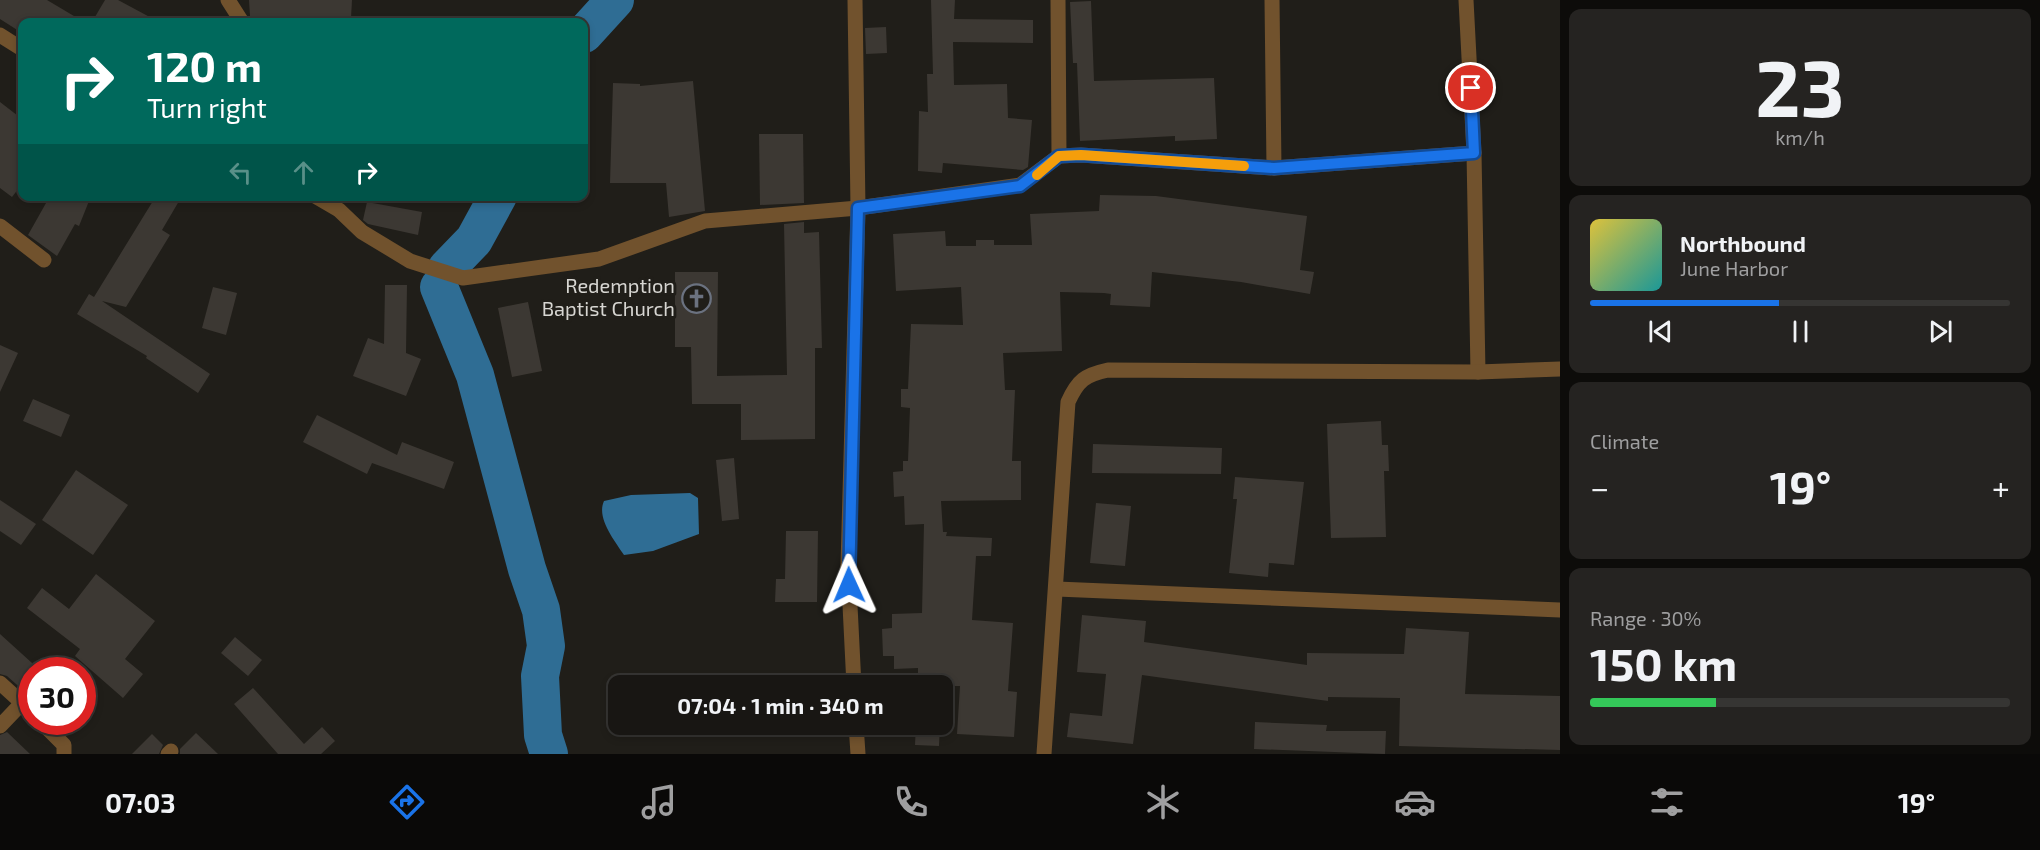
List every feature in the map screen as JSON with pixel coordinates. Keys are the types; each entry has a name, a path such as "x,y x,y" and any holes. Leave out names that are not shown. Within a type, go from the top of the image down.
{"street":[{"path":"228,0 239,18"},
{"path":"853,675 848,565 858,208 855,0"},
{"path":"1058,0 1059,156"},
{"path":"1272,0 1274,168"},
{"path":"1466,0 1474,153 1478,372"},
{"path":"0,35 18,46"},
{"path":"324,201 339,210 362,232 410,261 463,278 599,259 705,221 858,208 1020,186 1059,156 1081,155 1274,168 1474,153"},
{"path":"0,226 44,260"},
{"path":"1044,754 1068,402 1075,387 1089,374 1108,370 1478,372 1560,369"},
{"path":"1057,589 1560,610"},
{"path":"0,683 18,699"},
{"path":"0,726 18,713"},
{"path":"54,735 64,745 64,754"},
{"path":"857,735 858,754"}],"water":[{"path":"690,493 698,498 699,534 653,551 624,555 604,522 602,508 604,501 631,495"}],"building":[{"path":"0,0 47,0 77,18 18,18 18,30 0,19"},
{"path":"105,0 118,0 152,18 94,18"},
{"path":"249,0 352,0 351,18 250,16"},
{"path":"931,0 955,0 954,19 1033,20 1033,43 953,42 954,85 1007,84 1008,118 1032,120 1028,167 1023,170 943,163 942,173 918,171 919,111 928,112 927,74 933,74"},
{"path":"1091,1 1094,81 1214,78 1217,139 1175,141 1175,136 1080,141 1077,63 1073,63 1070,2"},
{"path":"886,27 887,53 866,54 865,28"},
{"path":"693,81 705,211 669,217 666,183 610,183 613,83 640,84 640,86"},
{"path":"0,102 18,116 18,189 12,197 0,188"},
{"path":"759,134 803,134 804,203 760,205"},
{"path":"1100,195 1156,196 1307,216 1300,270 1314,272 1310,294 1241,282 1152,272 1150,307 1110,305 1111,294 1060,292 1062,351 1003,353 1005,390 1015,390 1012,461 1021,461 1021,500 941,501 943,532 947,532 946,536 992,538 991,556 976,556 972,620 1013,623 1008,691 1017,692 1014,737 957,734 960,686 953,686 953,675 918,675 918,668 894,669 894,656 883,656 882,629 892,628 892,614 922,613 924,524 905,525 904,496 894,497 893,472 903,471 903,461 908,461 910,408 901,407 901,389 908,389 911,324 963,325 961,287 896,291 893,234 945,231 946,246 976,246 976,240 994,240 994,245 1032,245 1030,214 1099,211"},
{"path":"47,201 89,201 79,226 75,224 57,256 28,235"},
{"path":"153,201 179,201 162,230 170,235 126,307 102,301 210,374 198,393 146,358 147,356 77,314 89,294 94,297"},
{"path":"367,202 422,212 418,235 368,224 363,220"},
{"path":"804,222 804,233 819,232 822,348 815,348 815,439 741,440 741,404 692,404 691,347 675,347 675,272 718,272 717,376 787,375 784,224"},
{"path":"385,285 407,285 406,353 421,359 406,396 353,376 368,338 384,344"},
{"path":"213,287 237,293 226,335 202,328"},
{"path":"528,302 542,371 512,377 498,308"},
{"path":"0,345 18,353 0,392"},
{"path":"33,399 70,415 61,437 23,421"},
{"path":"317,415 397,455 402,442 454,462 444,489 372,463 367,474 303,442"},
{"path":"1381,421 1382,445 1388,445 1389,471 1384,471 1386,537 1331,538 1327,424"},
{"path":"1093,444 1222,448 1221,474 1092,473"},
{"path":"734,458 739,519 722,521 716,460"},
{"path":"76,470 128,505 93,555 42,520"},
{"path":"1235,477 1304,482 1294,565 1269,563 1268,577 1229,573 1237,499 1233,499"},
{"path":"0,500 36,524 21,545 0,531"},
{"path":"1096,503 1131,506 1125,566 1090,563"},
{"path":"786,531 818,531 817,602 775,602 776,579 785,579"},
{"path":"96,574 155,621 125,659 143,674 123,698 96,674 96,657 76,657 80,649 27,608 42,588 69,609"},
{"path":"1082,615 1146,621 1144,642 1307,665 1307,653 1404,654 1406,628 1469,632 1465,694 1560,696 1560,750 1399,746 1400,698 1328,697 1328,701 1142,675 1133,744 1067,737 1070,713 1102,716 1106,674 1077,672"},
{"path":"0,634 25,657 18,657 18,686 7,676 0,674"},
{"path":"235,637 262,660 248,676 221,653"},
{"path":"253,688 304,744 322,727 335,741 321,754 278,754 234,704"},
{"path":"1255,722 1327,725 1326,731 1386,731 1385,754 1254,749"},
{"path":"7,732 30,754 0,754 0,735"},
{"path":"196,733 218,754 180,754 180,749"},
{"path":"152,734 163,745 159,754 132,754"},
{"path":"915,735 940,735 939,746 915,745"}],"waterway":[{"path":"588,30 615,0"},
{"path":"447,268 474,240 495,201"},
{"path":"439,287 475,375 527,569 541,610 546,646 540,676 543,735 549,754"}],"slow traffic":[{"path":"1037,175 1059,156 1081,155 1244,166"}],"place":[{"name":"Redemption Baptist Church","path":"696,298"}],"route":[{"path":"849,585 858,208 1020,186 1034,178 1059,156 1081,155 1274,168 1474,153 1471,88"}]}
